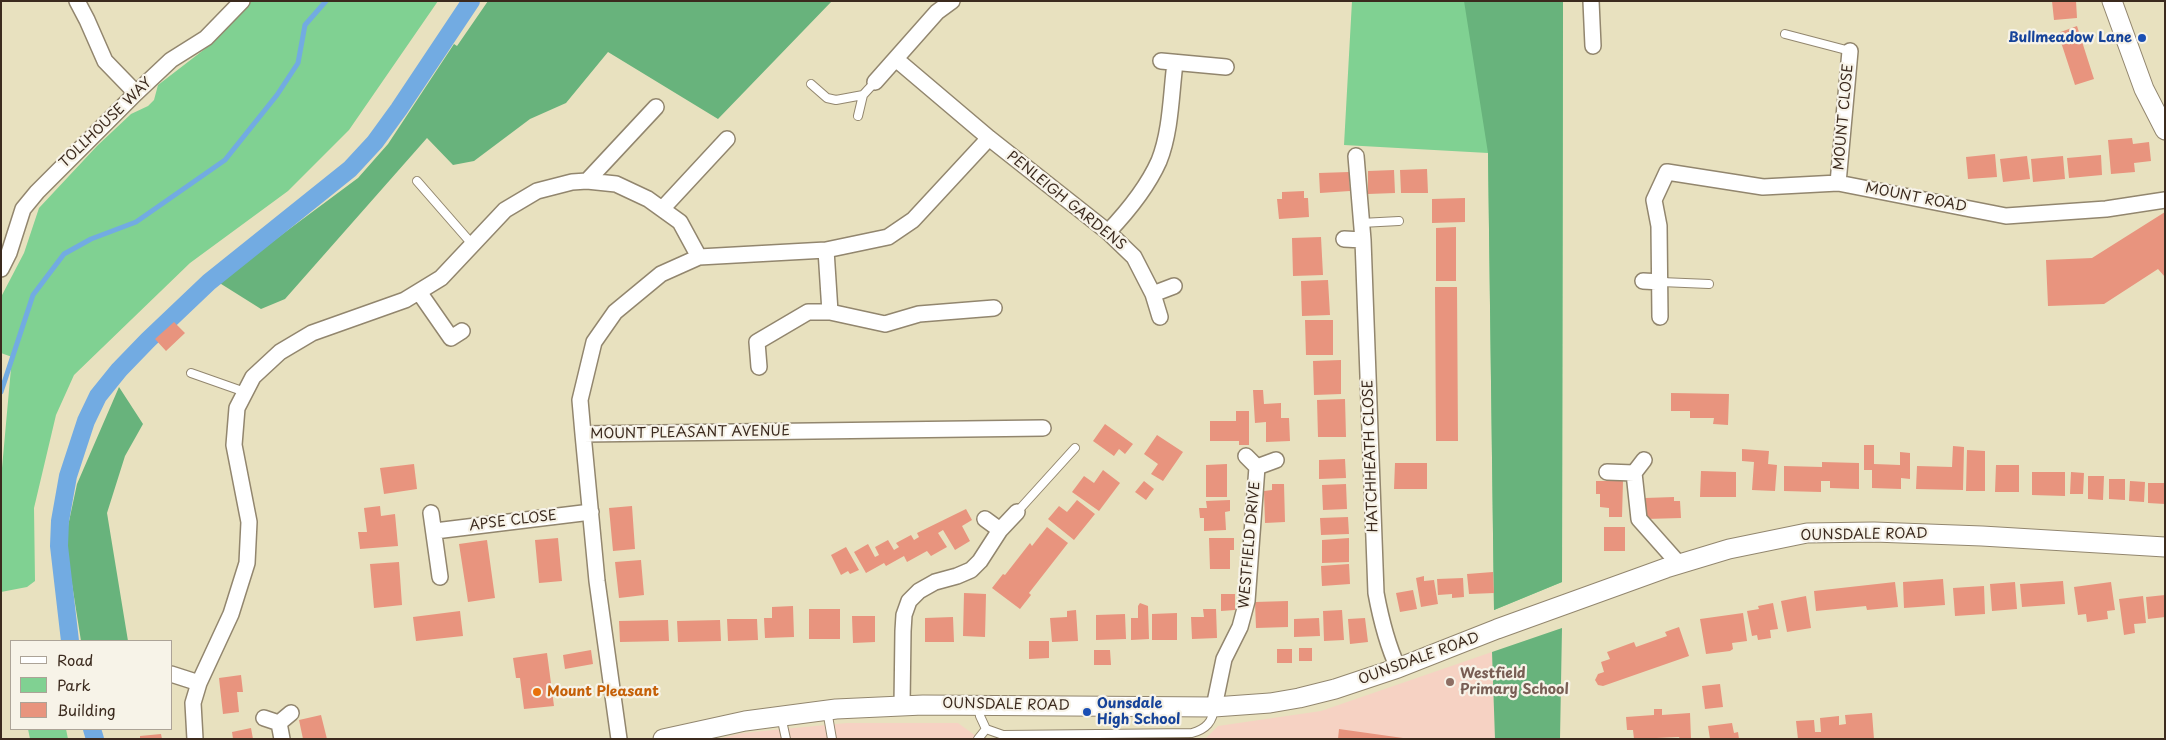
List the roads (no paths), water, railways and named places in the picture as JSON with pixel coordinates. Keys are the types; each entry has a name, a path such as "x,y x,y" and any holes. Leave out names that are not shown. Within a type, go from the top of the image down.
{"street":[{"path":"77,1 88,20 105,61 136,93"},
{"name":"TOLLHOUSE WAY","path":"1,269 5,252 23,209 28,203 136,93 171,60 206,38 242,1"},
{"path":"876,82 937,12 952,1"},
{"path":"1591,1 1593,46"},
{"path":"2112,1 2144,89 2165,130"},
{"name":"MOUNT CLOSE","path":"1838,183 1850,51"},
{"name":"PENLEIGH GARDENS","path":"897,60 989,138 1108,232 1134,257 1152,294 1160,317"},
{"path":"1108,232 1132,207 1159,160 1168,126 1168,62 1226,67"},
{"path":"587,181 656,107"},
{"path":"583,434 580,400 594,342 615,312 661,274 699,257 826,250 888,237 913,220 989,138"},
{"path":"663,208 727,139"},
{"name":"HATCHHEATH CLOSE","path":"1356,156 1362,240 1376,593 1389,648 1398,668"},
{"name":"MOUNT ROAD","path":"1661,282 1659,226 1654,200 1667,172 1763,186 1838,183 2006,216 2106,209 2165,200"},
{"path":"195,739 193,703 199,683 231,614 247,563 249,522 234,445 236,408 253,377 280,352 312,333 405,300 441,278 505,210 537,191 572,182 587,181 616,184 663,208 680,222 699,257"},
{"path":"1344,239 1362,240"},
{"path":"826,250 830,312"},
{"path":"1643,281 1661,282 1660,317"},
{"path":"1152,294 1174,286"},
{"path":"419,292 451,338 462,331"},
{"path":"759,367 757,342 808,312 830,312 885,324 920,314 994,308"},
{"name":"MOUNT PLEASANT AVENUE","path":"619,739 597,581 583,434 1043,428"},
{"name":"WESTFIELD DRIVE","path":"1214,707 1224,659 1240,627 1247,601 1257,467 1246,456"},
{"name":"WESTFIELD DRIVE","path":"1257,467 1276,460"},
{"path":"1644,460 1634,473 1639,519 1679,564"},
{"path":"1607,472 1634,473"},
{"name":"APSE CLOSE","path":"435,531 591,512"},
{"path":"902,705 903,623 909,602 919,591 935,582 970,570 980,561 1000,530 1017,512"},
{"path":"431,513 440,577"},
{"path":"986,519 1000,530"},
{"name":"OUNSDALE ROAD","path":"663,739 711,734 781,716 827,710 902,705 1214,707 1270,703 1299,698 1335,689 1398,668 1497,629 1572,604 1679,564 1744,545 1807,534 1874,532 1982,536 2165,547"},
{"path":"172,674 199,683"},
{"path":"279,723 291,713"},
{"path":"264,718 279,723"},
{"path":"279,723 282,739"}],"lane":[{"path":"1785,34 1850,51"},
{"path":"858,116 863,95 876,82"},
{"path":"810,84 827,98 836,100 863,95"},
{"path":"417,181 472,244"},
{"path":"1361,223 1399,221"},
{"path":"1661,282 1709,284"},
{"path":"191,373 245,392"},
{"path":"1017,512 1075,448"},
{"path":"978,705 980,716 986,729 1003,735 1192,733 1208,725 1213,717 1214,707"},
{"path":"827,710 832,739"},
{"path":"781,716 786,739"},
{"path":"978,739 986,729"}],"waterway":[{"path":"1,392 33,295 64,254 91,239 136,222 225,160 277,95 298,63 305,25 326,1"},
{"path":"70,640 59,546 60,521 68,476 86,421 98,396 119,370 148,340 209,282 350,169 375,142 399,109 471,1"},
{"path":"92,730 95,739"}],"place":[{"name":"Bullmeadow Lane","path":"2142,38"},
{"name":"Westfield Primary School","path":"1450,682"},
{"name":"Mount Pleasant","path":"537,692"},
{"name":"Ounsdale High School","path":"1087,712"}]}
